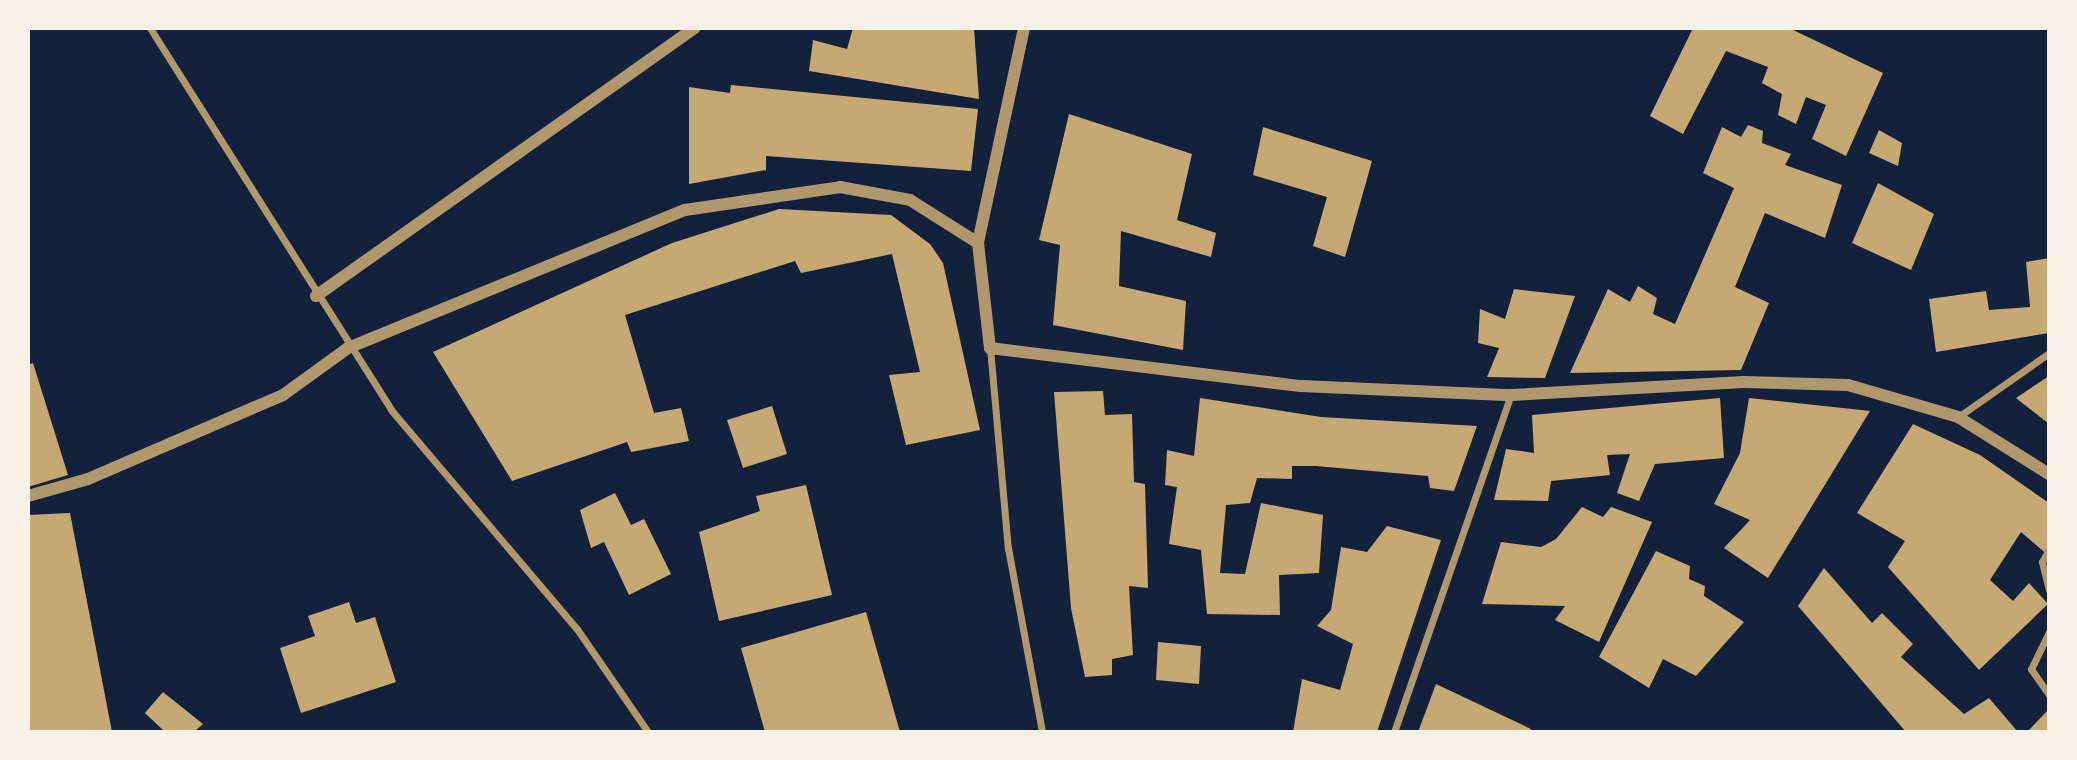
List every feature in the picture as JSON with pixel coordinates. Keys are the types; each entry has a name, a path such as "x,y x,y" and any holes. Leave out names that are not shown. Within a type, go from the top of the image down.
{"street":[{"path":"150,28 247,174 316,296 392,411 577,629 648,732"},
{"path":"316,296 695,28"},
{"path":"1024,28 978,243 1008,548 1042,732"},
{"path":"28,496 88,479 283,395 348,348 685,210 769,193 840,187 910,200 978,243"},
{"path":"990,348 1301,386 1511,395 1744,382 1848,385 1958,417 2049,474"},
{"path":"1958,417 2049,354"},
{"path":"1394,732 1511,395"},
{"path":"2049,549 2042,562 2049,590"},
{"path":"2049,632 2031,669 2049,695"}],"building":[{"path":"853,28 974,28 979,99 809,71 813,40 847,49"},
{"path":"1693,28 1789,28 1883,73 1846,156 1812,139 1826,105 1806,97 1796,124 1778,115 1782,94 1762,83 1768,67 1726,51 1683,134 1650,116"},
{"path":"731,85 978,109 971,171 766,156 766,170 689,184 689,87 730,93"},
{"path":"1069,114 1192,154 1177,220 1216,233 1211,257 1121,231 1119,286 1186,301 1183,350 1053,325 1060,245 1039,240"},
{"path":"1748,125 1763,131 1762,143 1791,154 1785,165 1842,185 1825,238 1765,213 1735,287 1769,303 1741,370 1570,373 1608,289 1630,302 1638,286 1657,298 1653,314 1675,324 1734,188 1703,173 1722,127 1741,137"},
{"path":"1263,127 1372,161 1345,257 1313,246 1327,197 1253,175"},
{"path":"1879,130 1902,143 1898,166 1869,153"},
{"path":"1878,183 1934,214 1911,270 1852,243"},
{"path":"779,209 891,215 930,244 943,263 980,430 906,445 889,375 920,372 892,254 801,273 795,261 625,315 654,413 681,408 689,441 631,452 627,442 512,481 433,352 672,243"},
{"path":"2049,258 2049,333 1936,352 1929,299 1986,291 1989,310 2030,307 2026,262"},
{"path":"1514,289 1575,296 1545,378 1487,377 1499,348 1478,343 1480,309 1505,319"},
{"path":"33,363 68,475 28,487 28,365"},
{"path":"2049,376 2049,424 2016,398"},
{"path":"1103,391 1105,415 1132,414 1134,482 1145,484 1148,588 1129,586 1133,655 1112,659 1112,675 1085,677 1071,608 1054,392"},
{"path":"1200,398 1321,417 1477,426 1454,491 1430,488 1428,476 1316,466 1292,466 1292,479 1257,478 1250,503 1226,505 1220,573 1245,574 1261,503 1323,515 1319,573 1279,575 1280,615 1207,614 1201,550 1169,544 1177,487 1165,485 1167,450 1194,456"},
{"path":"1720,398 1724,458 1655,464 1639,501 1617,493 1630,454 1607,455 1610,475 1551,481 1548,501 1494,500 1506,449 1534,453 1532,415"},
{"path":"1749,398 1870,411 1768,578 1724,548 1750,520 1714,504 1740,453"},
{"path":"772,406 787,454 743,468 727,420"},
{"path":"1913,424 1980,455 2049,503 2049,556 2021,532 1990,580 2013,601 2029,583 2048,604 1979,670 1888,567 1905,541 1857,513"},
{"path":"806,485 832,595 719,621 699,532 760,511 756,496"},
{"path":"615,493 631,525 644,519 671,574 629,595 604,542 591,548 580,510"},
{"path":"1582,507 1603,517 1611,507 1652,522 1599,642 1555,620 1565,606 1482,604 1501,542 1541,547 1556,539"},
{"path":"70,513 112,732 28,732 28,515"},
{"path":"1387,526 1441,540 1377,732 1293,732 1302,679 1340,690 1353,644 1317,626 1331,610 1341,547 1367,552"},
{"path":"1656,551 1690,566 1689,579 1705,586 1704,596 1744,622 1696,676 1663,659 1649,688 1599,657"},
{"path":"1824,568 1872,623 1882,613 1913,644 1901,657 1964,714 1989,698 2018,732 1906,732 1798,606"},
{"path":"349,602 356,623 375,617 396,682 301,713 280,648 315,636 308,616"},
{"path":"866,612 900,732 765,732 741,648"},
{"path":"1158,642 1201,646 1199,684 1156,680"},
{"path":"1436,684 1529,728 1535,732 1418,732"},
{"path":"163,692 203,724 194,732 165,732 145,713"},
{"path":"2049,709 2049,732 2027,732"}]}
